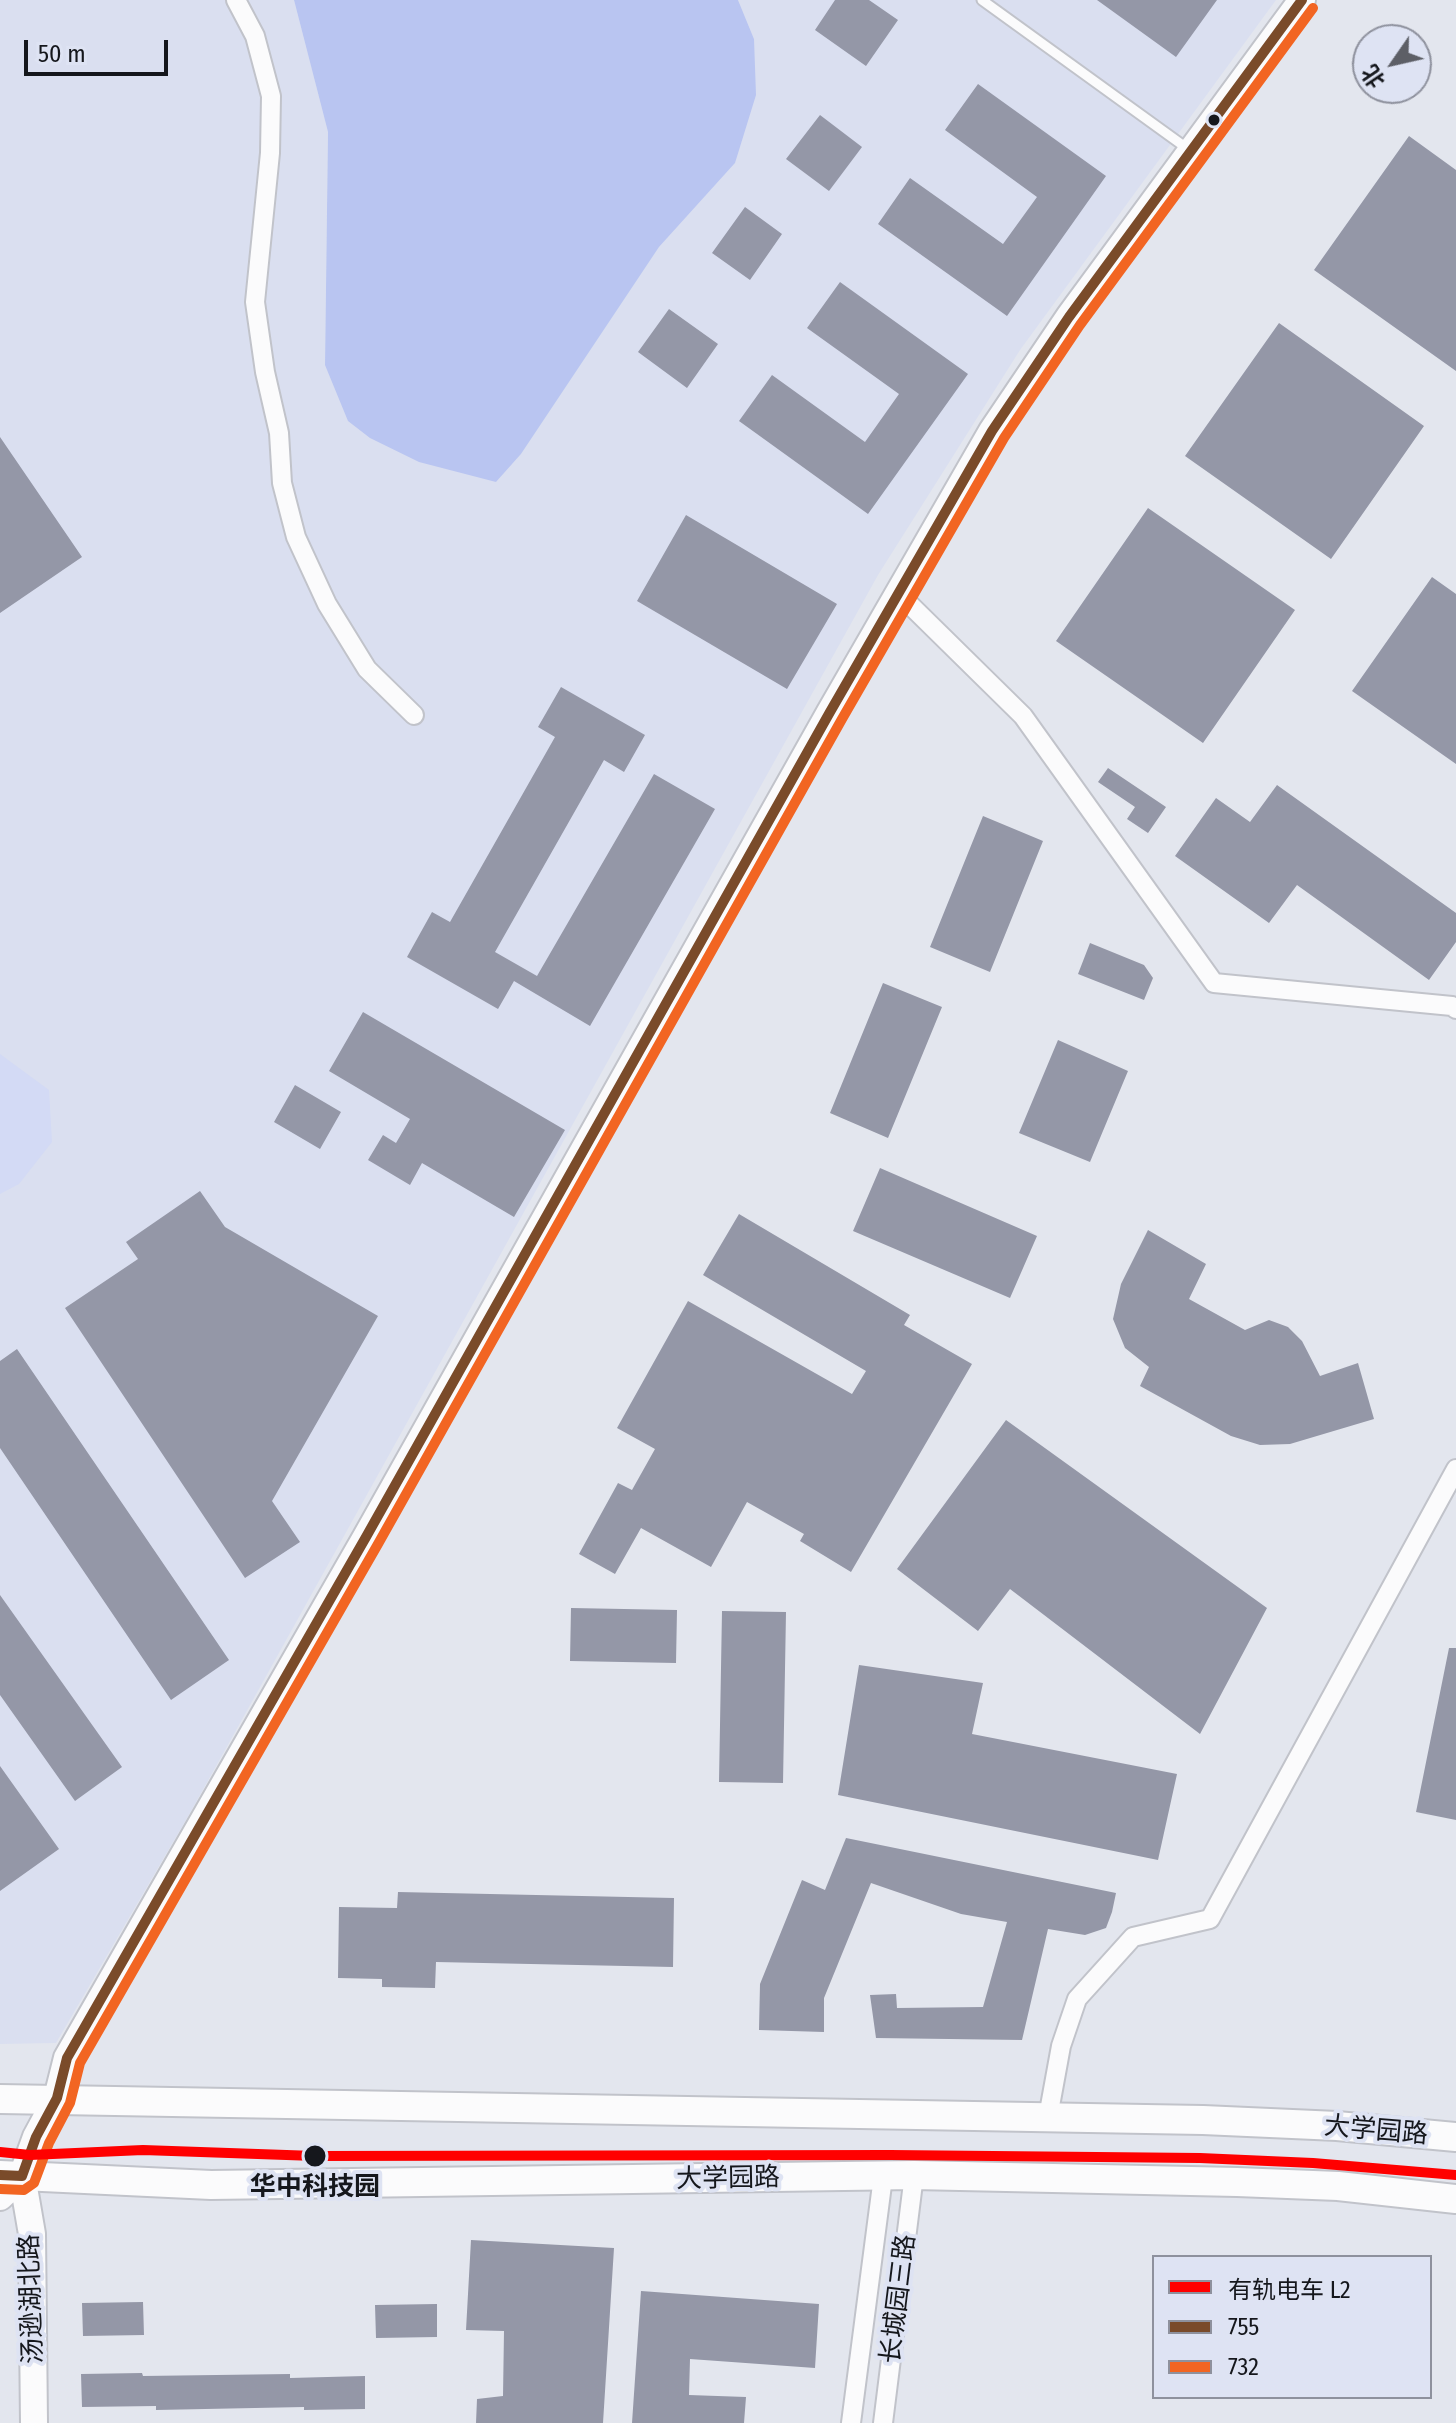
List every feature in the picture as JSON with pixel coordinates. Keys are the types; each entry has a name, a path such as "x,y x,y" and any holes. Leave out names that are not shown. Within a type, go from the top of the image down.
{"main road":[{"name":"汤逊湖北路","path":"0,2197 57,2098 67,2058 374,1523 992,431 1069,317 1302,0"},
{"name":"大学园路","path":"0,2099 1203,2120 1337,2126 1456,2137"},
{"name":"汤逊湖北路","path":"11,2175 32,2234 34,2423"},
{"name":"大学园路","path":"11,2175 211,2185 914,2175 1338,2186 1456,2199"}],"street":[{"path":"236,0 255,36 271,96 270,153 255,302 265,372 279,433 282,483 296,537 327,604 367,669 414,715"},
{"path":"898,593 1023,716 1214,983 1452,1006 1456,1009"},
{"path":"1048,2117 1061,2046 1077,1999 1133,1937 1210,1919 1456,1469"},
{"name":"长城园三路","path":"883,2423 914,2175"},
{"name":"长城园三路","path":"851,2423 883,2177"}],"lane":[{"path":"982,0 1191,151"}],"shaded area":[{"path":"0,0 294,0 328,132 325,364 496,482 521,454 659,247 735,163 754,39 738,0 1276,0 1020,350 878,575 190,1813 56,2043 0,2044"},
{"path":"294,0 738,0 754,39 756,95 735,163 659,247 521,454 496,482 419,462 370,438 348,421 325,365 328,132"},
{"path":"0,1054 49,1090 52,1142 19,1184 0,1194"}],"building":[{"path":"835,0 869,0 898,20 866,66 815,30"},
{"path":"1097,0 1217,0 1176,57"},
{"path":"978,84 1106,176 1007,316 878,224 910,178 1003,244 1037,197 945,130"},
{"path":"820,115 862,147 829,191 786,159"},
{"path":"1409,136 1456,170 1456,371 1314,270"},
{"path":"745,207 782,234 750,280 712,253"},
{"path":"840,282 968,374 868,514 739,421 772,375 865,442 899,394 807,328"},
{"path":"669,309 718,344 687,388 638,352"},
{"path":"1279,323 1424,426 1331,559 1185,456"},
{"path":"0,437 82,557 0,613"},
{"path":"1148,508 1295,610 1203,743 1056,641"},
{"path":"686,515 837,604 787,689 637,601"},
{"path":"1432,577 1456,594 1456,764 1352,691"},
{"path":"561,687 645,735 624,772 604,760 495,952 537,976 654,774 715,809 590,1026 514,981 498,1009 407,957 432,912 450,922 555,737 538,727"},
{"path":"1108,768 1166,807 1148,833 1127,819 1135,807 1098,782"},
{"path":"1277,785 1456,913 1456,942 1429,980 1297,885 1269,923 1175,856 1216,798 1250,822"},
{"path":"983,816 1043,841 990,972 930,947"},
{"path":"1090,943 1144,965 1153,978 1144,1000 1078,974"},
{"path":"883,983 942,1007 888,1138 830,1113"},
{"path":"363,1012 565,1130 514,1217 422,1163 410,1185 368,1160 383,1135 396,1143 410,1119 329,1071"},
{"path":"1058,1040 1128,1071 1090,1162 1019,1133"},
{"path":"295,1085 341,1112 320,1149 274,1122"},
{"path":"880,1168 1037,1236 1010,1298 853,1231"},
{"path":"200,1191 225,1227 378,1316 272,1501 300,1542 245,1578 65,1308 138,1259 126,1242"},
{"path":"739,1214 910,1315 904,1325 972,1364 851,1572 800,1541 804,1534 747,1502 711,1567 641,1528 615,1574 579,1554 618,1483 632,1490 655,1449 617,1428 688,1301 852,1394 866,1371 703,1275"},
{"path":"1148,1230 1206,1264 1189,1299 1245,1330 1269,1320 1288,1327 1302,1341 1320,1376 1358,1363 1374,1419 1290,1444 1260,1445 1231,1436 1140,1386 1149,1367 1125,1348 1113,1319 1121,1284"},
{"path":"17,1349 229,1660 171,1700 0,1448 0,1361"},
{"path":"1006,1420 1267,1608 1200,1734 1010,1589 978,1631 897,1569"},
{"path":"0,1595 122,1767 75,1801 0,1695"},
{"path":"571,1608 677,1610 676,1663 570,1661"},
{"path":"722,1611 786,1612 783,1783 719,1782"},
{"path":"1449,1648 1456,1648 1456,1820 1416,1812"},
{"path":"859,1665 983,1683 972,1734 1177,1774 1158,1860 838,1795"},
{"path":"0,1766 59,1849 0,1891"},
{"path":"846,1838 1116,1893 1112,1912 1106,1928 1085,1935 1048,1929 1022,2040 876,2038 870,1995 896,1994 897,2008 983,2007 1007,1922 961,1914 871,1883 824,1998 824,2032 759,2030 760,1984 802,1880 825,1890"},
{"path":"398,1892 674,1898 673,1967 436,1962 435,1988 382,1987 382,1979 338,1978 339,1907 397,1908"},
{"path":"471,2240 614,2248 603,2423 476,2423 477,2399 503,2396 504,2331 466,2330"},
{"path":"641,2291 819,2304 815,2368 690,2359 689,2395 746,2397 744,2423 632,2423"},
{"path":"143,2302 144,2335 83,2336 82,2303"},
{"path":"437,2304 437,2337 376,2338 375,2305"},
{"path":"142,2373 143,2376 290,2374 290,2378 365,2376 365,2409 156,2410 156,2406 82,2407 81,2374"}],"tram line":[{"name":"L2","path":"0,2152 30,2155 143,2150 315,2156 1200,2158 1313,2163 1456,2175"}],"transit line":[{"name":"755","path":"0,2175 22,2176 36,2137 57,2098 67,2058 366,1537 830,712 992,431 1069,317 1302,0"},
{"name":"732","path":"0,2189 24,2190 34,2183 49,2143 70,2103 80,2063 378,1544 842,719 1004,438 1080,325 1313,8"}],"place":[{"name":"华中科技园","path":"315,2156"}]}
